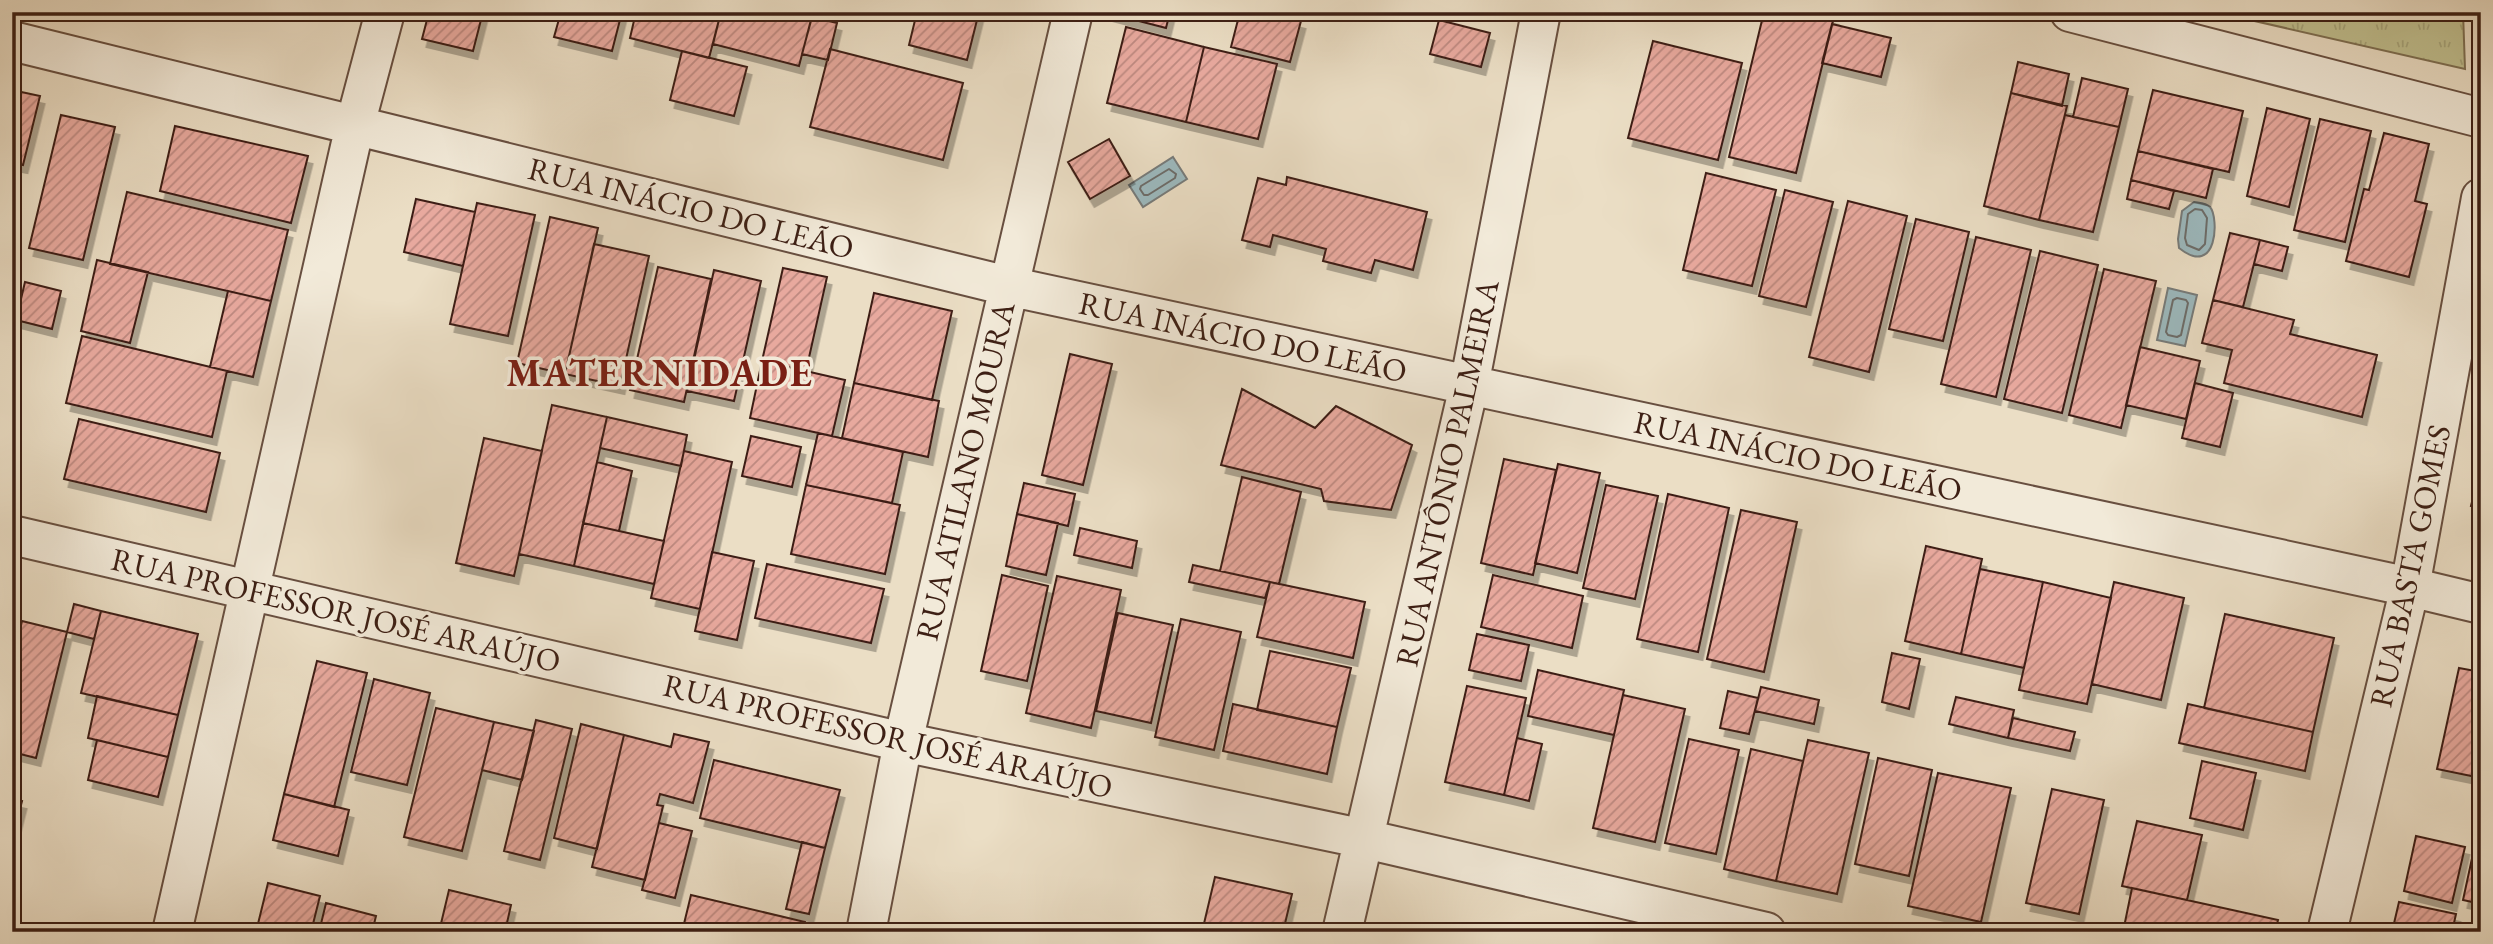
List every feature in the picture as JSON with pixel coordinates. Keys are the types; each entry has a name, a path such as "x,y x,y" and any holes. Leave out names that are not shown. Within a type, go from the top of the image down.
{"street":[{"path":"172,932 355,125 385,12"},
{"name":"RUA ATILANO MOURA","path":"866,932 903,743 1073,12"},
{"name":"RUA ANTÔNIO PALMEIRA","path":"1342,932 1469,386 1541,12"},
{"path":"2070,12 2481,118"},
{"name":"RUA INÁCIO DO LEÃO","path":"12,41 1008,286 2481,604"},
{"name":"RUA BASTA GOMES","path":"2327,932 2410,587 2481,198"},
{"name":"RUA PROFESSOR JOSÉ ARAÚJO","path":"12,535 903,743 1365,839 1766,932"}],"green space":[{"path":"2215,12 2463,12 2465,69"}],"water":[{"path":"1173,157 1187,179 1143,207 1129,185"},
{"path":"2194,202 2205,204 2213,213 2212,243 2202,256 2192,256 2179,248 2182,211"},
{"path":"2168,288 2197,295 2185,346 2157,340"}],"building":[{"path":"429,12 483,12 473,51 422,39"},
{"path":"561,12 622,12 612,51 554,37"},
{"path":"636,12 721,12 709,58 630,38"},
{"path":"721,12 813,12 799,66 713,44"},
{"path":"917,12 979,12 967,60 909,45"},
{"path":"1104,12 1170,12 1166,28"},
{"path":"1240,12 1265,12 1301,21 1290,62 1231,47"},
{"path":"1764,12 1815,12 1834,17 1796,173 1729,157"},
{"path":"812,17 837,23 828,60 802,54"},
{"path":"1439,20 1490,33 1481,67 1430,54"},
{"path":"1832,24 1891,38 1881,77 1822,63"},
{"path":"1126,27 1204,47 1186,122 1107,103"},
{"path":"1653,41 1742,63 1718,160 1628,138"},
{"path":"1204,47 1277,64 1258,139 1186,122"},
{"path":"830,49 963,83 943,160 810,127"},
{"path":"682,51 747,67 734,116 670,100"},
{"path":"2018,62 2069,74 2062,106 2011,93"},
{"path":"2082,78 2128,89 2119,127 2073,117"},
{"path":"12,90 40,96 23,165 12,163"},
{"path":"2153,90 2243,111 2229,172 2138,151"},
{"path":"2011,93 2067,106 2039,220 1984,206"},
{"path":"2267,108 2310,119 2289,207 2247,196"},
{"path":"61,115 115,127 83,260 29,248"},
{"path":"2065,115 2119,127 2093,232 2039,220"},
{"path":"2320,119 2371,131 2345,242 2294,230"},
{"path":"175,126 308,156 291,223 160,191"},
{"path":"2384,133 2429,144 2415,201 2427,204 2409,277 2346,261 2364,189 2369,190"},
{"path":"1109,139 1130,176 1090,199 1068,162"},
{"path":"2138,151 2213,169 2206,198 2131,180"},
{"path":"1706,173 1776,190 1752,286 1683,270"},
{"path":"1287,177 1427,212 1413,270 1375,260 1371,273 1323,261 1326,249 1273,235 1270,247 1242,240 1258,178 1286,185"},
{"path":"2131,180 2174,191 2169,209 2127,199"},
{"path":"1785,190 1833,202 1806,307 1759,296"},
{"path":"127,192 288,230 271,301 110,264"},
{"path":"416,199 475,212 463,266 404,252"},
{"path":"1848,201 1907,216 1869,372 1809,357"},
{"path":"477,203 535,215 508,336 450,324"},
{"path":"550,217 598,228 565,374 517,363"},
{"path":"1916,219 1969,232 1943,341 1889,329"},
{"path":"2230,233 2260,240 2243,307 2213,300"},
{"path":"1976,237 2031,250 1996,397 1941,384"},
{"path":"2260,240 2288,247 2282,271 2254,264"},
{"path":"594,244 649,256 620,386 565,374"},
{"path":"2040,251 2098,265 2062,413 2004,399"},
{"path":"97,260 148,272 130,343 81,331"},
{"path":"658,267 711,279 684,402 630,390"},
{"path":"783,268 827,277 806,371 762,361"},
{"path":"2104,269 2156,281 2121,428 2069,415"},
{"path":"714,270 761,281 734,401 687,391"},
{"path":"25,282 61,291 52,329 16,320"},
{"path":"228,291 271,301 253,377 210,367"},
{"path":"874,293 952,311 932,400 854,383"},
{"path":"2213,300 2294,320 2290,334 2377,355 2362,417 2224,383 2232,350 2202,343"},
{"path":"82,336 227,371 212,437 66,403"},
{"path":"2140,347 2200,361 2186,419 2126,405"},
{"path":"1070,354 1112,364 1083,485 1042,475"},
{"path":"762,361 845,380 832,436 750,418"},
{"path":"854,383 939,401 928,457 842,438"},
{"path":"2195,383 2233,393 2220,447 2182,438"},
{"path":"1242,389 1315,428 1336,406 1412,445 1391,510 1324,501 1321,489 1221,465"},
{"path":"552,405 607,417 574,566 519,554"},
{"path":"607,417 687,435 681,466 600,448"},
{"path":"79,419 220,453 206,512 64,479"},
{"path":"818,433 903,452 892,503 806,485"},
{"path":"751,436 801,447 792,487 742,476"},
{"path":"484,438 542,451 514,576 456,563"},
{"path":"684,451 732,462 700,609 651,598"},
{"path":"1504,459 1556,470 1533,575 1481,563"},
{"path":"597,462 632,471 619,531 583,523"},
{"path":"1558,464 1600,473 1577,573 1535,563"},
{"path":"2481,466 2481,508 2471,506"},
{"path":"1242,477 1301,492 1279,584 1220,571"},
{"path":"1024,483 1075,494 1068,526 1017,514"},
{"path":"806,485 900,505 885,574 791,554"},
{"path":"1606,485 1658,496 1635,599 1583,588"},
{"path":"1668,494 1729,508 1698,652 1637,639"},
{"path":"1741,510 1797,522 1764,672 1707,659"},
{"path":"1017,514 1058,523 1046,575 1006,566"},
{"path":"583,523 664,541 654,584 574,566"},
{"path":"1080,528 1137,541 1132,568 1074,555"},
{"path":"1926,546 1982,559 1961,654 1905,641"},
{"path":"712,552 754,561 737,640 695,631"},
{"path":"767,564 884,589 871,643 755,618"},
{"path":"1193,565 1270,582 1265,598 1189,582"},
{"path":"1980,569 2043,582 2024,668 1961,654"},
{"path":"1002,575 1048,586 1027,681 981,671"},
{"path":"1493,575 1583,596 1572,648 1481,627"},
{"path":"1057,576 1121,590 1091,728 1026,713"},
{"path":"1270,582 1365,602 1353,658 1257,637"},
{"path":"2043,582 2111,598 2087,704 2019,690"},
{"path":"2114,582 2184,598 2161,700 2092,684"},
{"path":"74,604 101,611 94,639 67,632"},
{"path":"101,611 198,634 178,715 81,693"},
{"path":"1118,613 1173,625 1151,723 1096,711"},
{"path":"2225,614 2334,638 2313,732 2204,708"},
{"path":"1181,619 1241,632 1214,750 1155,737"},
{"path":"22,621 67,632 36,758 12,752 12,662"},
{"path":"1477,634 1529,645 1521,681 1469,670"},
{"path":"1270,651 1351,668 1337,727 1257,710"},
{"path":"1892,653 1920,659 1909,709 1882,702"},
{"path":"317,661 367,673 334,807 284,794"},
{"path":"2459,668 2481,672 2481,778 2437,769"},
{"path":"1538,670 1624,690 1614,735 1528,716"},
{"path":"374,679 430,693 407,785 351,772"},
{"path":"1467,686 1526,698 1504,795 1445,782"},
{"path":"1761,687 1819,700 1814,724 1755,711"},
{"path":"1728,691 1758,698 1749,734 1720,728"},
{"path":"1623,695 1685,709 1655,842 1593,828"},
{"path":"97,696 178,715 168,757 88,738"},
{"path":"1956,697 2014,710 2008,738 1949,724"},
{"path":"1233,704 1337,727 1327,774 1223,751"},
{"path":"2188,704 2313,732 2305,771 2179,743"},
{"path":"436,708 494,722 462,851 404,837"},
{"path":"2013,718 2075,732 2070,751 2008,738"},
{"path":"536,720 572,729 540,860 504,851"},
{"path":"494,722 534,731 522,780 482,770"},
{"path":"581,724 624,735 597,849 554,838"},
{"path":"674,734 709,742 693,803 660,794 657,805 663,806 645,880 592,867 624,735 671,747"},
{"path":"1517,738 1542,744 1529,801 1504,795"},
{"path":"1689,739 1739,750 1716,854 1665,843"},
{"path":"97,740 168,757 158,797 88,780"},
{"path":"1808,740 1869,753 1837,894 1776,881"},
{"path":"1751,749 1803,761 1776,881 1724,869"},
{"path":"1878,758 1932,770 1909,876 1855,864"},
{"path":"714,760 840,790 825,848 700,818"},
{"path":"2202,761 2256,773 2243,830 2190,818"},
{"path":"1938,773 2011,788 1981,922 1908,906"},
{"path":"2052,789 2104,800 2079,914 2026,903"},
{"path":"284,794 349,810 338,856 273,840"},
{"path":"12,799 22,801 12,840"},
{"path":"2137,821 2202,835 2187,900 2122,886"},
{"path":"659,823 692,831 675,898 642,890"},
{"path":"2416,836 2465,847 2452,903 2404,891"},
{"path":"802,842 825,848 809,914 786,909"},
{"path":"2474,849 2481,851 2481,904 2463,900"},
{"path":"1215,877 1292,894 1283,932 1202,932"},
{"path":"268,883 320,896 311,932 256,932"},
{"path":"2132,888 2278,920 2275,932 2123,932"},
{"path":"449,890 511,905 505,932 439,932"},
{"path":"691,895 805,922 803,932 682,932"},
{"path":"2399,902 2456,914 2452,932 2392,932"},
{"path":"326,903 376,916 372,932 319,932"}],"district":[{"name":"MATERNIDADE","path":"660,372"}]}
